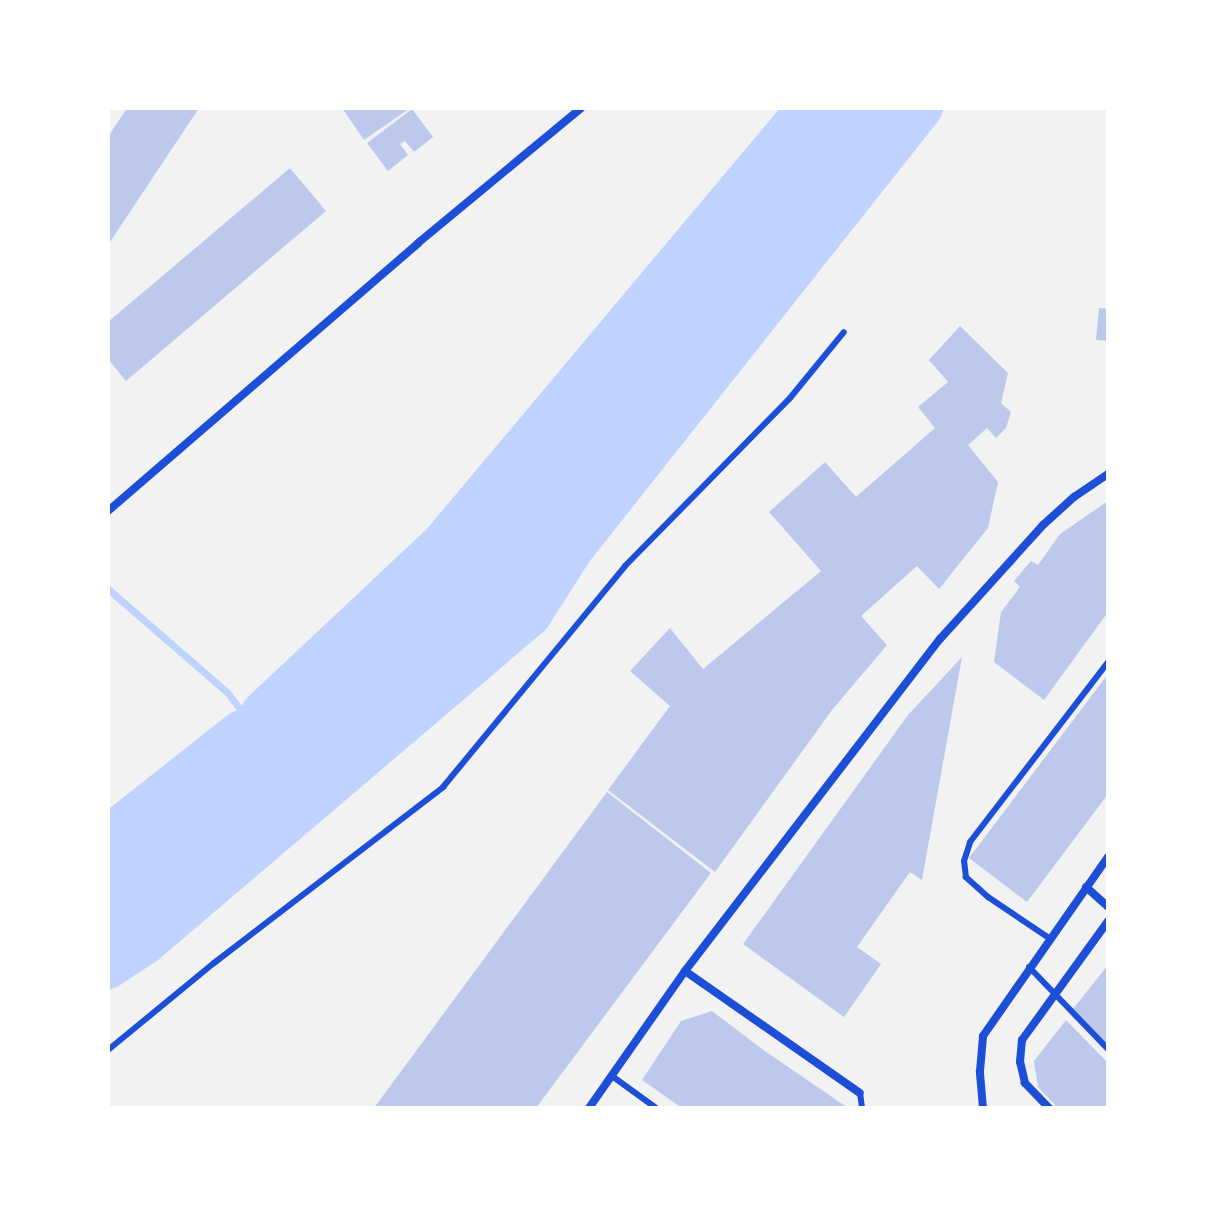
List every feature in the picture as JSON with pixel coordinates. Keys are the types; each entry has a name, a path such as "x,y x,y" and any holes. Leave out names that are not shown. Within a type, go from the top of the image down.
{"street":[{"path":"108,511 418,243 581,108"},
{"path":"589,1108 685,971 940,639 1043,525 1074,497 1108,474"},
{"path":"983,1108 980,1071 983,1036 1108,857"},
{"path":"1086,887 1108,907"},
{"path":"1049,1108 1025,1083 1020,1062 1022,1040 1108,921"},
{"path":"685,971 860,1093"}],"lane":[{"path":"108,1050 214,963 443,787 625,566 790,398 844,332"},
{"path":"1049,938 988,897 966,877 964,861 970,842 1108,662"},
{"path":"1029,967 1108,1049"},
{"path":"612,1076 656,1108"},
{"path":"860,1093 862,1108"}],"water":[{"path":"806,108 923,108 573,550 531,616 146,944 108,969 108,835 242,730 442,542"}],"building":[{"path":"127,108 199,108 108,245 108,137"},
{"path":"342,108 410,108 364,140"},
{"path":"412,109 433,137 414,152 405,141 400,144 408,155 388,171 367,143"},
{"path":"290,168 326,211 126,381 108,359 108,322"},
{"path":"1099,308 1108,309 1108,341 1096,340"},
{"path":"960,326 1008,373 1001,403 1011,412 1006,428 996,438 987,428 968,445 998,482 988,528 939,589 917,566 861,616 887,645 832,710 715,872 608,790 670,706 630,671 670,628 703,669 821,571 769,512 825,462 856,497 935,428 918,407 948,382 929,360"},
{"path":"1108,501 1108,612 1044,700 994,662 1001,612 1020,587 1014,581 1031,561 1038,565 1060,534"},
{"path":"962,657 922,880 910,872 857,947 881,964 844,1017 743,944 908,715"},
{"path":"1108,674 1108,794 1027,902 969,858"},
{"path":"607,792 711,873 536,1108 374,1108"},
{"path":"1108,965 1108,1045 1073,1009"},
{"path":"712,1011 848,1108 682,1108 642,1080 681,1021"},
{"path":"1066,1020 1108,1063 1108,1108 1058,1108 1038,1087 1034,1061"}],"waterway":[{"path":"261,712 442,542 806,108"},
{"path":"108,969 146,944 531,616 573,550 923,108"},
{"path":"108,589 227,692 254,728"},
{"path":"108,835 241,730"}]}
